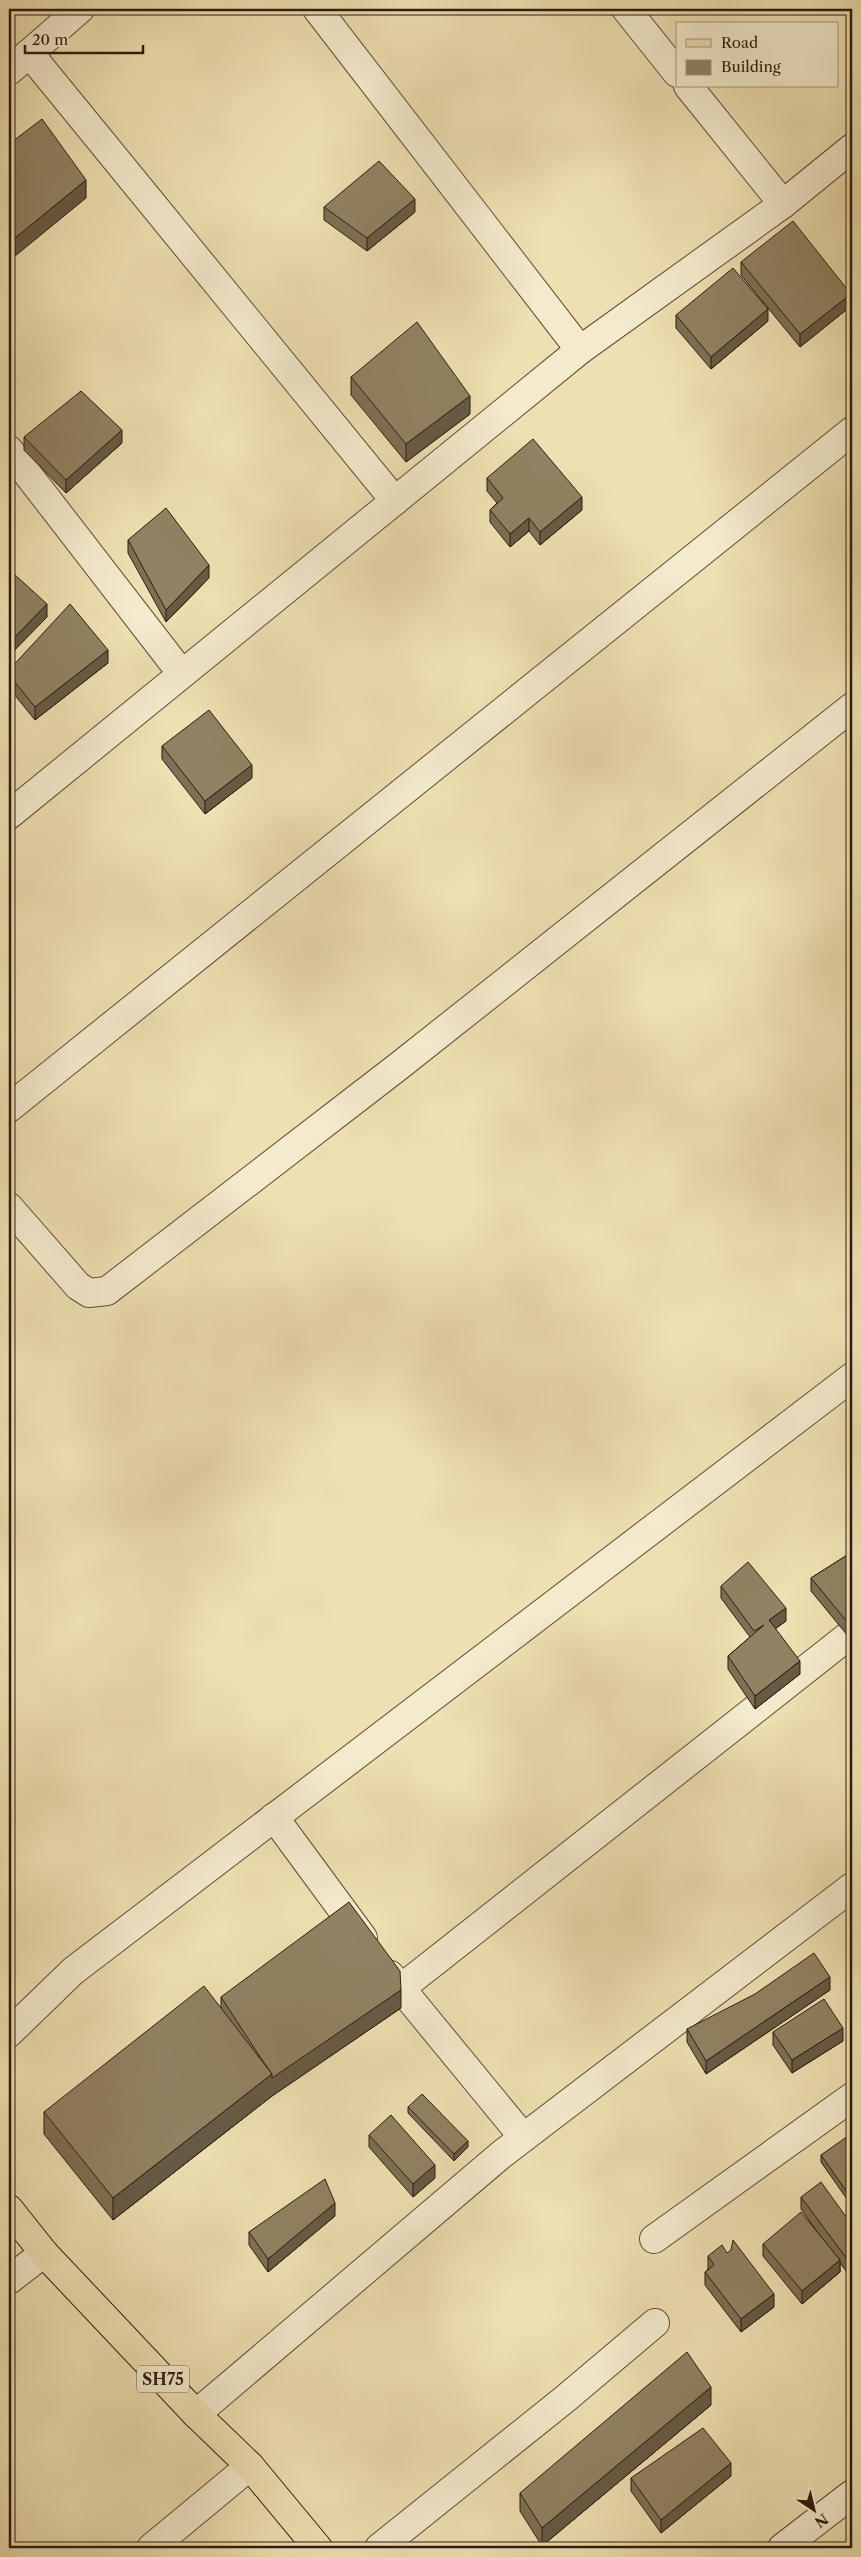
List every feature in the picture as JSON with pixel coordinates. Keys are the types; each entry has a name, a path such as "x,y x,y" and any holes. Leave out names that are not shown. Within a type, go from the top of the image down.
{"main road":[{"name":"SH75","path":"9,2209 44,2253 196,2414 250,2466 318,2548"}],"street":[{"path":"9,71 80,9"},
{"path":"317,9 580,350"},
{"path":"626,9 676,72"},
{"path":"29,53 395,500"},
{"path":"690,88 784,204"},
{"path":"9,815 580,350 784,204 852,148"},
{"path":"9,1108 852,431"},
{"path":"9,450 182,674"},
{"path":"9,1207 78,1286 89,1292 107,1291 399,1066 852,707"},
{"path":"9,2033 73,1971 852,1376"},
{"path":"400,1989 852,1633"},
{"path":"274,1817 400,1989 523,2137"},
{"path":"196,2414 523,2137 852,1887"},
{"path":"654,2239 852,2097"},
{"path":"9,2280 44,2253"},
{"path":"379,2548 565,2399 654,2323"},
{"path":"152,2548 250,2466"},
{"path":"782,2548 852,2494"}],"building":[{"path":"42,119 86,180 9,243 9,144"},
{"path":"379,161 415,199 367,238 324,207"},
{"path":"793,221 851,294 800,334 741,262"},
{"path":"733,268 768,309 711,357 676,315"},
{"path":"417,322 470,396 406,444 351,377"},
{"path":"81,391 122,430 66,480 24,437"},
{"path":"533,439 582,497 540,532 529,518 510,534 490,510 503,498 487,478"},
{"path":"166,508 209,565 166,610 128,540"},
{"path":"14,574 47,604 9,643 9,579"},
{"path":"70,604 108,650 35,707 9,675 9,670"},
{"path":"209,710 252,765 205,801 162,746"},
{"path":"852,1552 852,1617 848,1623 811,1578"},
{"path":"748,1562 786,1608 769,1620 800,1661 755,1696 728,1656 764,1625 754,1631 721,1586"},
{"path":"349,1902 400,1971 401,1990 272,2078 272,2074 221,1997"},
{"path":"814,1953 830,1977 706,2061 687,2029 755,1994"},
{"path":"204,1986 272,2074 113,2198 44,2112"},
{"path":"824,1999 843,2028 792,2060 773,2032"},
{"path":"422,2094 468,2141 454,2154 408,2107"},
{"path":"391,2115 435,2165 413,2184 369,2135"},
{"path":"848,2136 852,2142 852,2193 849,2195 821,2155"},
{"path":"325,2179 335,2203 268,2259 249,2232"},
{"path":"821,2182 852,2225 852,2261 850,2263 801,2197"},
{"path":"801,2212 840,2260 802,2291 763,2244"},
{"path":"733,2240 774,2294 741,2319 705,2272 714,2265 708,2256 722,2245 727,2253 731,2250"},
{"path":"687,2352 711,2387 542,2528 520,2493"},
{"path":"703,2428 731,2463 661,2520 631,2478"}]}
